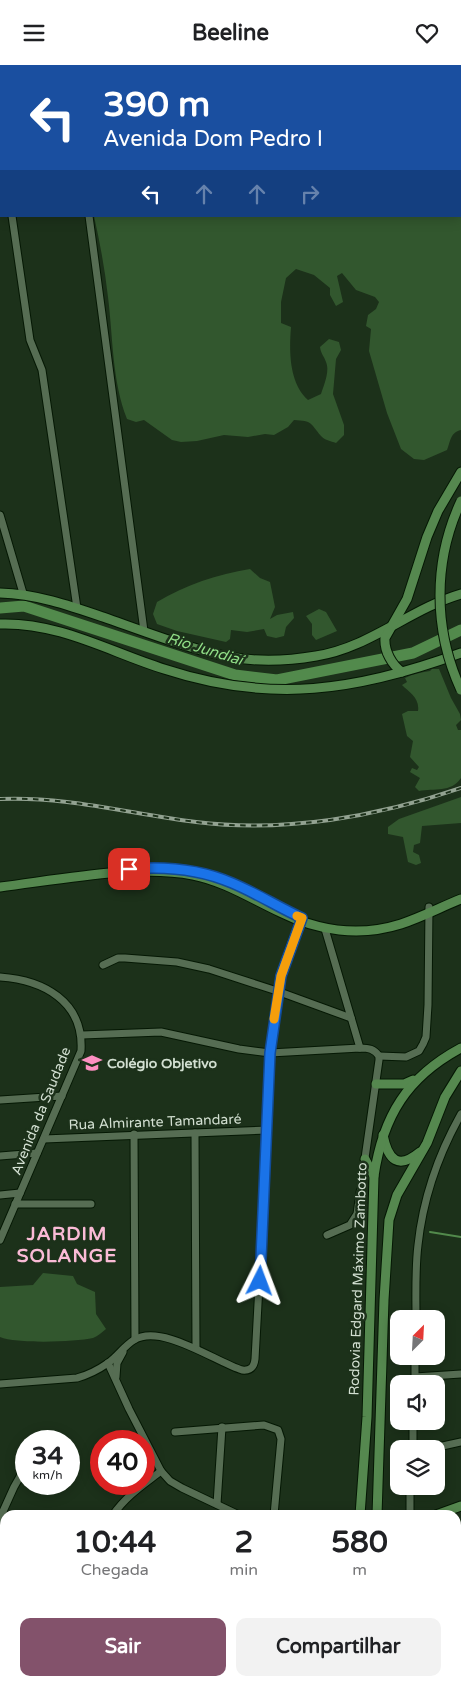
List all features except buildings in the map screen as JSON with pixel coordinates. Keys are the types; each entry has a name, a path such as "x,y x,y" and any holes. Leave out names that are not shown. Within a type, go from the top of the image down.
{"main road":[{"path":"402,673 392,663 384,644 391,626 407,599 427,537 438,511 461,472"},
{"path":"461,501 446,541 439,590 442,633 450,663 461,690"},
{"path":"0,593 24,593 226,656 279,660 318,656 359,645 439,601 461,594"},
{"path":"0,624 52,629 167,670 212,682 272,691 354,685 402,673 461,653"},
{"path":"0,882 141,868 178,869 211,875 232,883 301,920 346,927 373,926 389,923 458,898"},
{"path":"0,887 137,872 185,874 231,887 301,920 325,929 344,931 380,929 403,924 429,910"},
{"path":"444,1057 461,1043"},
{"name":"Rodovia Edgard Máximo Zambotto","path":"360,1510 367,1417 374,1176 383,1135 406,1091 420,1076 444,1057 461,1048"},
{"name":"Rodovia Edgard Máximo Zambotto","path":"376,1510 388,1228 397,1195 424,1149 445,1097 461,1071"},
{"path":"376,1084 404,1084 420,1076"},
{"path":"383,1135 389,1156 396,1161 404,1162 412,1159 424,1149"},
{"path":"365,1159 374,1176"}],"street":[{"path":"12,217 30,341 42,370 77,609"},
{"path":"89,217 144,631"},
{"path":"0,515 24,593"},
{"path":"82,1035 162,1032 239,1049 270,1053 360,1048 372,1049 379,1056 406,1057 419,1051 426,1037 429,910"},
{"path":"0,1384 77,1378 88,1375 108,1363 135,1339 146,1337 163,1338 196,1349 242,1371 248,1371 252,1368 255,1359 270,1053 277,991 301,920"},
{"path":"325,929 360,1048"},
{"path":"103,965 118,958 177,962 209,969 351,1018"},
{"name":"Avenida da Saudade","path":"0,977 33,982 47,989 61,999 72,1014 82,1035 80,1051 0,1240"},
{"path":"327,1235 350,1225 355,1220 379,1056"},
{"path":"0,1100 62,1096"},
{"path":"416,1310 418,1246 425,1205 440,1157 461,1114"},
{"name":"Rua Almirante Tamandaré","path":"44,1139 267,1130"},
{"path":"195,1133 196,1349"},
{"path":"134,1134 135,1339"},
{"path":"0,1156 37,1153"},
{"path":"0,1195 20,1193"},
{"path":"15,1204 92,1204"},
{"path":"116,1380 117,1363 126,1347"},
{"path":"108,1363 161,1471 170,1481 182,1488 229,1510"},
{"path":"445,1376 461,1374"},
{"path":"175,1432 264,1425 278,1430 282,1439 275,1510"},
{"path":"217,1504 222,1427"},
{"path":"445,1446 461,1442"},
{"path":"116,1510 134,1490 161,1471"},
{"path":"4,1510 15,1485"},
{"path":"410,1495 410,1510"}],"green space":[{"path":"94,217 461,217 461,430 453,435 447,450 424,460 414,459 401,449 387,413 369,351 371,329 366,326 368,315 376,309 379,302 375,297 356,290 342,273 337,276 343,302 336,306 330,295 330,288 314,275 296,269 286,278 281,302 281,323 291,327 290,356 294,376 297,385 308,400 321,394 326,378 327,366 320,347 329,339 339,342 341,350 336,359 333,394 344,425 344,435 336,443 322,437 310,423 300,420 294,420 288,427 274,435 265,434 248,437 224,435 197,441 181,442 172,440 144,420 136,422 127,419 118,390 102,257"},
{"path":"250,569 260,578 270,582 275,607 270,619 277,615 293,612 294,618 286,627 284,636 276,638 267,636 264,629 247,632 231,630 230,639 226,642 177,631 157,624 153,614 157,602 179,590 202,581"},
{"path":"319,609 326,612 337,631 316,640 312,635 312,624 306,616"},
{"path":"432,669 439,669 460,714 461,720 456,725 458,730 461,730 461,778 457,783 447,788 419,791 415,787 420,778 410,772 412,768 417,770 419,767 410,757 413,741 407,736 402,714 408,711 418,711 418,706 413,696 402,685 407,682 405,678"},
{"path":"461,797 461,823 422,826 420,843 414,845 413,852 419,855 421,863 416,865 408,862 403,837 388,834 388,827 399,819"},
{"path":"43,1273 73,1276 77,1284 95,1292 96,1314 106,1329 93,1338 73,1341 19,1341 0,1337 0,1287 33,1285"}],"waterway":[{"name":"Rio Jundiaí","path":"0,608 24,606 235,675 277,680 413,653 461,630"},
{"path":"430,1232 461,1237"}],"railway":[{"path":"0,799 49,800 196,822 229,825 263,825 296,824 363,814 397,807 461,788"}],"slow traffic":[{"path":"274,1019 277,991 281,976 302,918 297,916"}],"place":[{"name":"Colégio Objetivo","path":"92,1063"}],"district":[{"name":"JARDIM SOLANGE","path":"67,1245"}],"route":[{"path":"129,869 178,869 211,875 232,883 302,918 277,991 270,1053 260,1281"}]}
